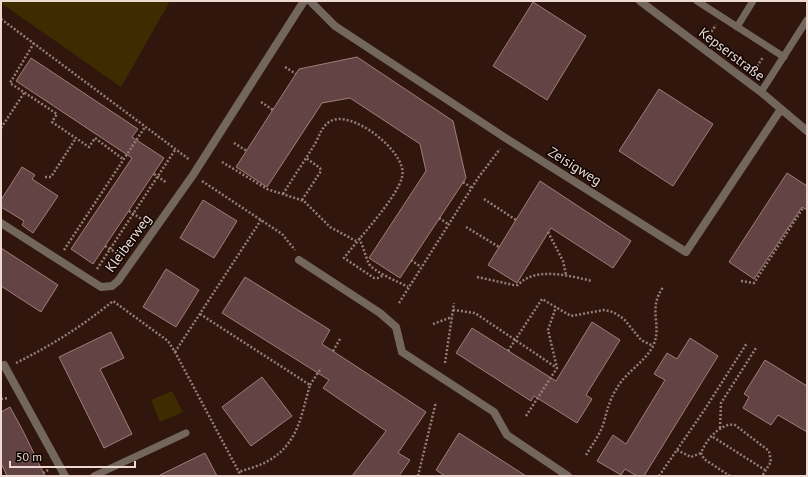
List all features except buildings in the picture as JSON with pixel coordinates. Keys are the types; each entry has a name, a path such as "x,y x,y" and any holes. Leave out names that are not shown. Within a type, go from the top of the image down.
{"street":[{"name":"Kleiberweg","path":"1,223 101,286 112,286 193,175 304,1"},
{"name":"Zeisigweg","path":"310,1 335,26 507,139 686,252 781,109"},
{"name":"Kepserstraße","path":"640,1 761,92 807,131"},
{"path":"299,260 380,313 396,327 402,352 494,412 507,435 568,476"},
{"path":"5,366 65,476"}],"lane":[{"path":"697,1 784,57"},
{"path":"737,27 754,1"},
{"path":"761,92 807,20"},
{"path":"94,476 186,433"}],"path":[{"path":"1,24 2,20 198,166"},
{"path":"34,44 10,83 57,114 52,122 89,147 95,138 123,159"},
{"path":"285,67 296,74"},
{"path":"1,128 24,92"},
{"path":"261,102 273,110"},
{"path":"284,194 322,128 333,119 339,118 357,124 375,134 386,143 396,155 403,170 402,178 389,202 356,241 344,258 374,278 384,275"},
{"path":"58,259 145,127"},
{"path":"45,177 51,177 76,138"},
{"path":"399,303 448,224 507,139"},
{"path":"234,143 246,151"},
{"path":"98,270 175,150"},
{"path":"302,200 321,171 320,168 306,158"},
{"path":"222,162 267,190 302,200 330,227 356,241"},
{"path":"154,174 167,183"},
{"path":"193,175 261,220 288,240 299,260"},
{"path":"463,182 472,188"},
{"path":"484,199 516,220"},
{"path":"741,281 754,283 803,208"},
{"path":"129,211 143,220"},
{"path":"439,218 448,224"},
{"path":"175,352 261,220"},
{"path":"466,227 499,247"},
{"path":"548,232 563,261 566,275"},
{"path":"359,238 365,251 368,263 384,275 408,287"},
{"path":"106,246 120,255"},
{"path":"411,260 421,267"},
{"path":"477,277 514,285 518,285 522,280 541,275 566,275 592,281"},
{"path":"586,455 597,438 612,396 617,387 633,367 646,357 654,346 657,334 654,305 656,297 662,287"},
{"path":"508,351 542,299 571,316 604,310 613,312 624,319 641,340 654,346"},
{"path":"5,366 47,348 84,324 112,301 168,341 241,476"},
{"path":"445,363 454,303"},
{"path":"526,416 557,368 548,330 556,307"},
{"path":"453,310 475,312 557,368"},
{"path":"200,314 310,385"},
{"path":"433,324 452,316"},
{"path":"333,351 340,339"},
{"path":"659,476 706,409 747,343"},
{"path":"720,428 721,403 756,348"},
{"path":"238,472 267,462 285,449 296,432 310,385 321,368"},
{"path":"418,476 436,402"},
{"path":"677,450 691,458 701,453 720,428 725,425 735,426 767,447 771,458 762,476"},
{"path":"712,437 765,470"},
{"path":"701,453 704,459 730,476"},
{"path":"43,473 48,470"}],"shaded area":[{"path":"1,1 170,1 121,87 1,3"},
{"path":"172,391 183,412 160,422 151,400"}]}
